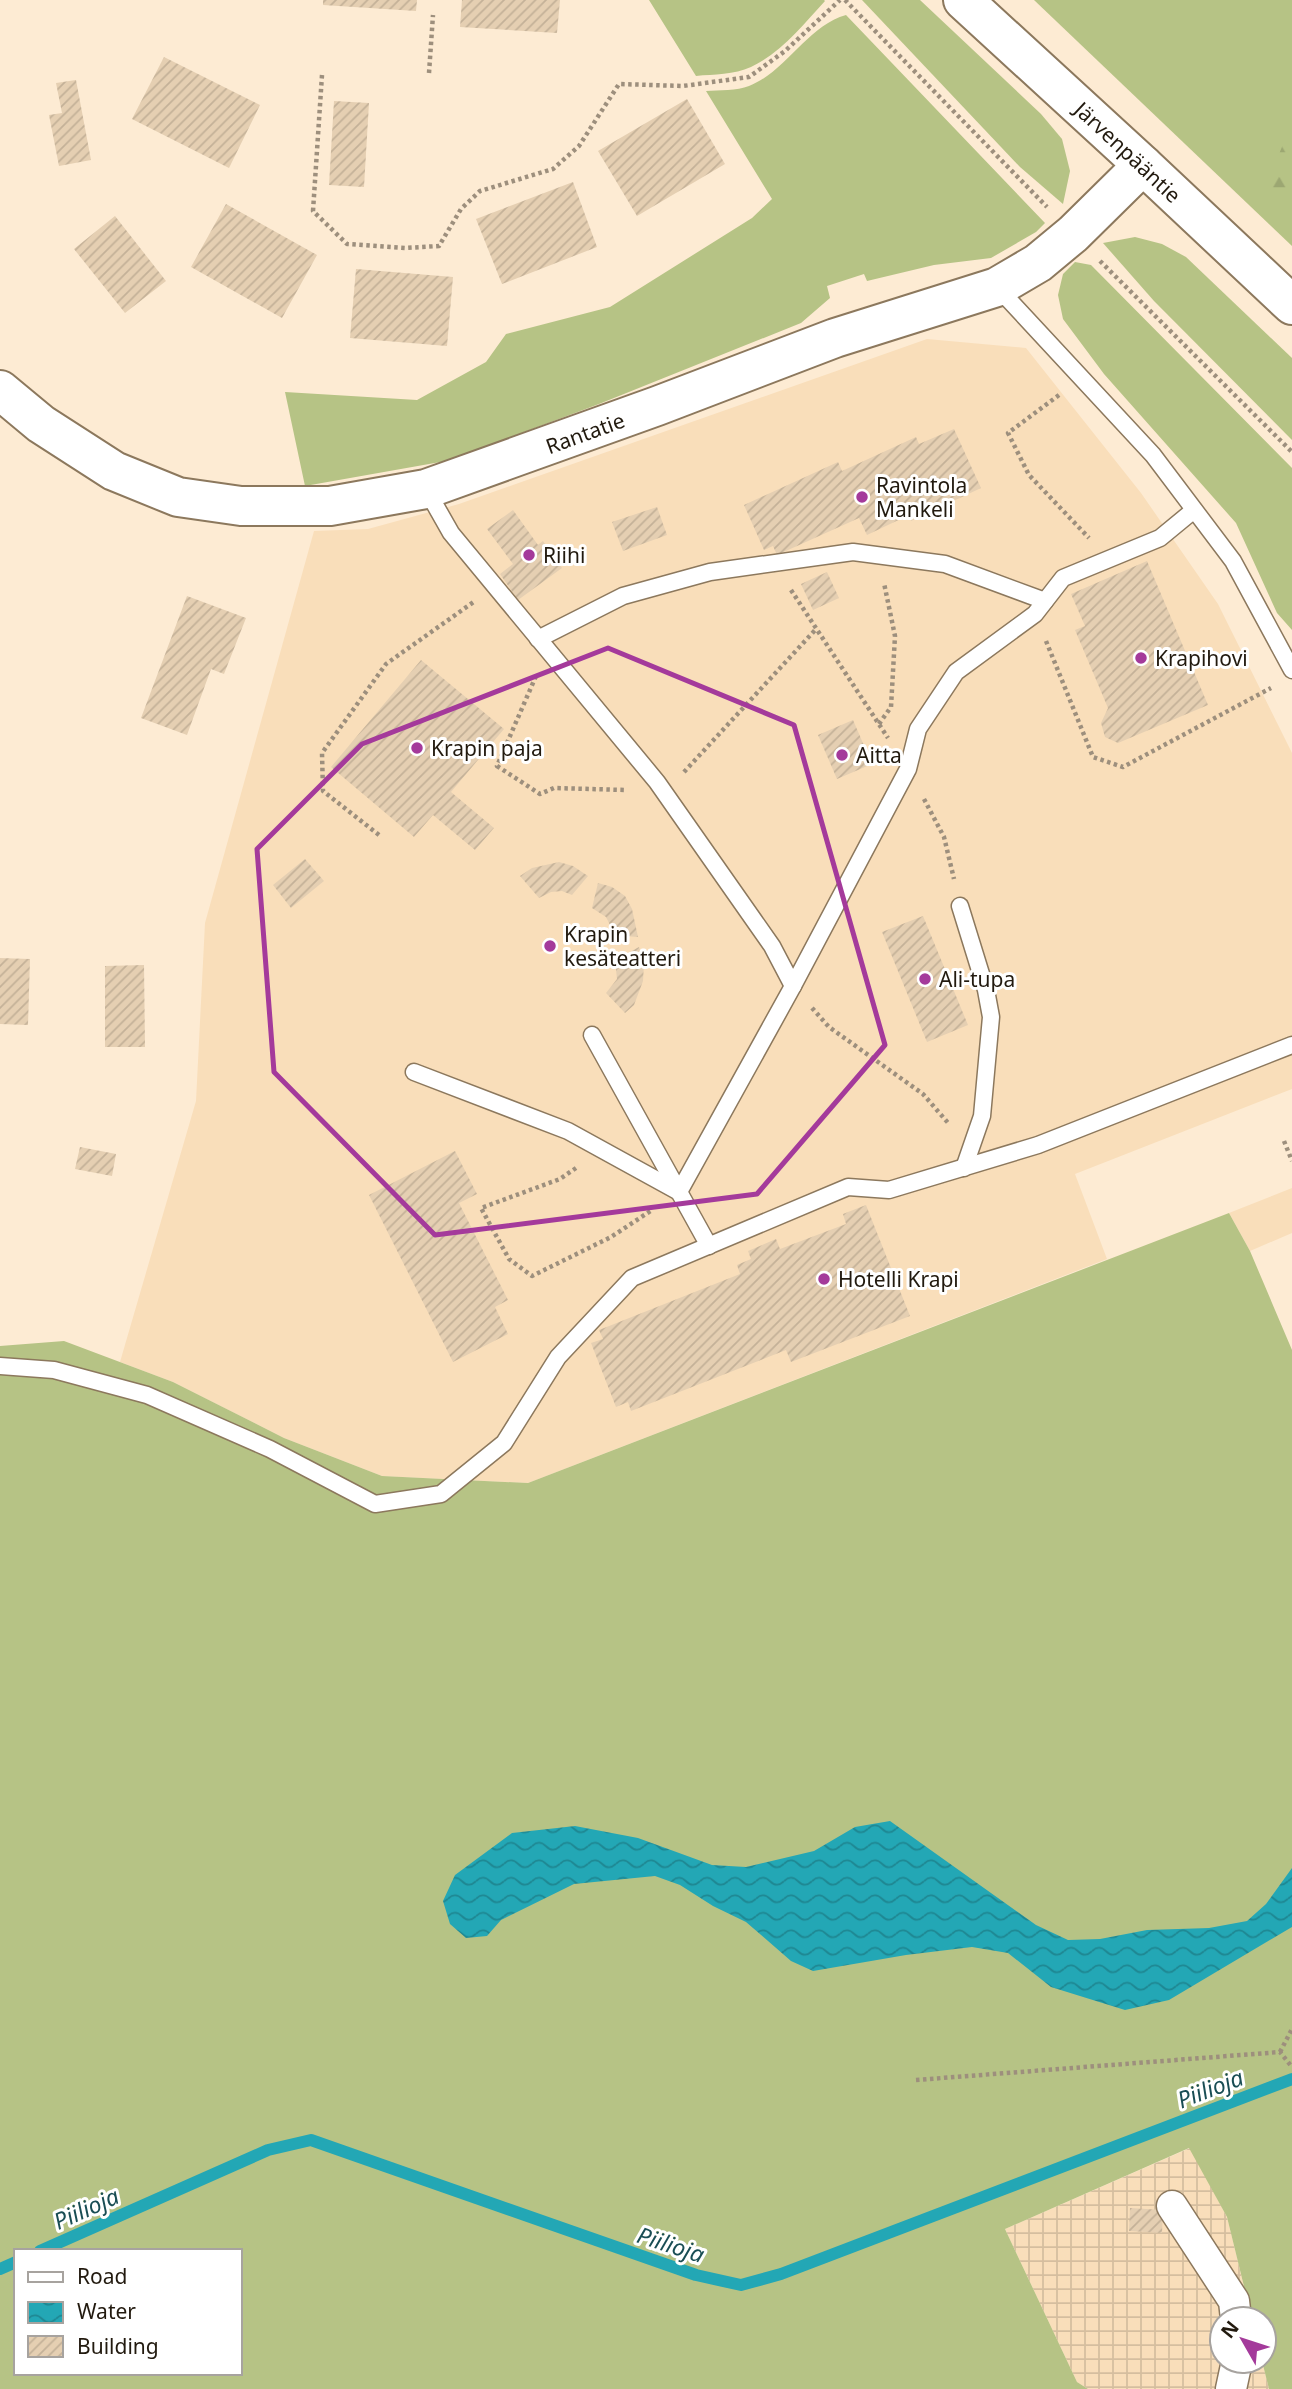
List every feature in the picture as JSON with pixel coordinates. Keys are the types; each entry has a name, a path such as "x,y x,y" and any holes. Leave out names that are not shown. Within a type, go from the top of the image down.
{"street":[{"name":"Järvenpääntie","path":"963,0 1292,305"},
{"name":"Rantatie","path":"0,390 41,424 114,471 178,497 242,506 330,506 426,489 657,407 835,338 997,287 1038,263 1073,234 1143,165"},
{"path":"1172,2206 1234,2305"}],"lane":[{"path":"997,287 1153,455 1233,561 1292,670"},
{"path":"426,489 451,533 661,788 772,946 793,986"},
{"path":"679,1192 793,986 908,769 918,729 956,672 1034,614 1063,578 1160,538 1194,510"},
{"path":"543,644 623,596 710,572 853,552 946,564 1045,601"},
{"path":"960,906 986,990 991,1017 982,1116 964,1168"},
{"path":"592,1035 709,1246"},
{"path":"0,1366 54,1370 147,1395 270,1449 375,1504 441,1494 504,1443 558,1357 632,1278 848,1187 889,1189 1038,1145 1292,1045"},
{"path":"414,1072 568,1131 679,1192"}],"path":[{"path":"322,75 313,211 347,244 405,248 439,246 461,209 480,191 553,169 579,146 619,84 683,86 749,77 785,51 840,0"},
{"path":"845,0 1073,234 1292,452"},
{"path":"429,73 433,15"},
{"path":"1082,377 1008,433 1029,475 1110,559"},
{"path":"878,556 895,636 891,707 879,724"},
{"path":"773,563 908,769 944,837 960,906"},
{"path":"379,835 323,791 322,753 386,664 495,587"},
{"path":"1034,614 1093,757 1123,767 1280,684"},
{"path":"543,644 497,766 540,794 554,789 632,790 661,788 817,628"},
{"path":"793,986 829,1027 923,1094 971,1148"},
{"path":"1284,1141 1292,1161"},
{"path":"603,1150 560,1179 481,1208 509,1259 532,1276 611,1237 679,1192"},
{"path":"1280,2052 1292,2029"},
{"path":"1280,2052 1291,2064"},
{"path":"916,2080 1280,2052"}],"highlighted area":[{"path":"608,648 794,725 885,1045 757,1194 435,1235 274,1072 257,849 362,744"}],"shaded area":[{"path":"927,339 1026,348 1141,493 1218,604 1292,753 1292,1089 1075,1174 1107,1259 528,1483 382,1476 284,1438 173,1382 120,1362 196,1101 205,923 314,531 368,529 459,504"},
{"path":"1292,1188 1292,1233 1250,1251 1229,1213"},
{"path":"1190,2148 1227,2217 1249,2305 1208,2305 1208,2375 1266,2375 1269,2389 1088,2389 1077,2382 1005,2229"}],"green space":[{"path":"649,0 825,1 791,38 762,61 738,72 696,76"},
{"path":"862,0 920,0 1041,114 1062,139 1070,171 1063,204 1020,167"},
{"path":"1034,0 1292,0 1292,246 1271,226"},
{"path":"846,15 1045,223 1036,232 991,258 934,265 867,281 864,274 827,286 830,298 801,323 599,404 446,461 305,486 285,392 417,400 486,362 506,334 610,307 752,218 772,199 706,91 739,89 762,79 808,38 832,21"},
{"path":"1292,123 1292,201 1266,185"},
{"path":"1135,237 1162,244 1186,257 1292,358 1292,440 1154,301 1103,243"},
{"path":"1075,262 1091,265 1292,468 1292,630 1277,613 1236,523 1104,374 1063,319 1058,295 1063,274"},
{"path":"1229,1213 1250,1251 1292,1350 1292,2389 1269,2389 1266,2375 1278,2375 1278,2305 1249,2305 1227,2217 1189,2148 1005,2229 1077,2382 1088,2389 0,2389 0,1346 64,1341 173,1382 284,1438 382,1476 528,1483"}],"water":[{"path":"890,1821 1036,1925 1068,1940 1100,1939 1147,1930 1209,1928 1247,1921 1266,1904 1292,1868 1292,1927 1169,2000 1125,2010 1051,1987 1008,1953 972,1947 813,1971 791,1961 746,1922 713,1906 680,1885 655,1876 574,1884 501,1920 487,1936 466,1938 450,1924 443,1901 455,1875 512,1833 575,1826 638,1838 712,1865 746,1867 814,1851 855,1827"}],"building":[{"path":"323,0 417,0 416,11 323,5"},
{"path":"462,0 560,0 557,33 460,27"},
{"path":"164,57 260,105 229,168 132,119"},
{"path":"76,80 91,160 59,166 49,115 62,113 56,83"},
{"path":"687,99 725,164 637,216 598,151"},
{"path":"334,101 369,103 364,187 329,185"},
{"path":"573,182 597,247 502,284 476,219"},
{"path":"226,204 317,255 282,318 191,267"},
{"path":"115,216 166,281 125,313 74,249"},
{"path":"356,269 453,277 447,346 350,338"},
{"name":"Ravintola Mankeli","path":"954,429 981,488 911,521 909,515 867,535 859,518 777,555 773,546 764,550 744,505 838,462 842,471 916,437 919,444"},
{"path":"657,507 667,535 623,551 612,522"},
{"name":"Riihi","path":"513,510 538,545 543,541 562,568 518,600 500,574 513,564 487,529"},
{"path":"1147,561 1208,705 1118,743 1105,737 1101,723 1108,708 1075,630 1085,626 1071,594"},
{"path":"827,572 839,598 813,610 801,584"},
{"path":"187,596 246,618 224,674 211,669 187,735 141,718"},
{"name":"Krapin paja","path":"421,660 504,729 451,792 494,828 475,850 433,815 414,837 331,767"},
{"path":"853,720 872,764 837,779 818,735"},
{"path":"305,859 324,881 291,908 273,885"},
{"path":"559,862 573,866 588,876 572,895 562,891 551,892 539,898 520,876 532,868"},
{"path":"598,883 612,887 625,896 632,909 638,937 611,935 606,917 592,908"},
{"name":"Ali-tupa","path":"923,916 968,1025 927,1042 882,932"},
{"path":"639,947 644,963 643,981 634,1005 625,1013 606,993 617,979 615,960"},
{"path":"0,958 30,959 28,1025 0,1024"},
{"path":"144,965 145,1047 105,1047 105,966"},
{"path":"80,1147 116,1154 112,1176 75,1169"},
{"path":"455,1151 477,1194 459,1203 508,1300 495,1307 508,1334 453,1362 369,1195"},
{"path":"866,1205 910,1316 791,1362 786,1350 631,1411 628,1402 616,1407 591,1343 603,1339 599,1330 740,1274 737,1265 751,1259 748,1251 776,1239 780,1249 846,1224 843,1214"},
{"path":"1130,2208 1163,2210 1162,2233 1129,2231"}],"waterway":[{"name":"Piilioja","path":"45,2249 268,2150 311,2140 696,2275 741,2285 781,2274 1292,2079"},
{"name":"Piilioja","path":"0,2269 14,2263"}],"place":[{"name":"Ravintola Mankeli","path":"862,497"},
{"name":"Riihi","path":"529,555"},
{"name":"Krapihovi","path":"1141,658"},
{"name":"Krapin paja","path":"417,748"},
{"name":"Aitta","path":"842,755"},
{"name":"Krapin kesäteatteri","path":"550,946"},
{"name":"Ali-tupa","path":"925,979"},
{"name":"Hotelli Krapi","path":"824,1279"}]}
